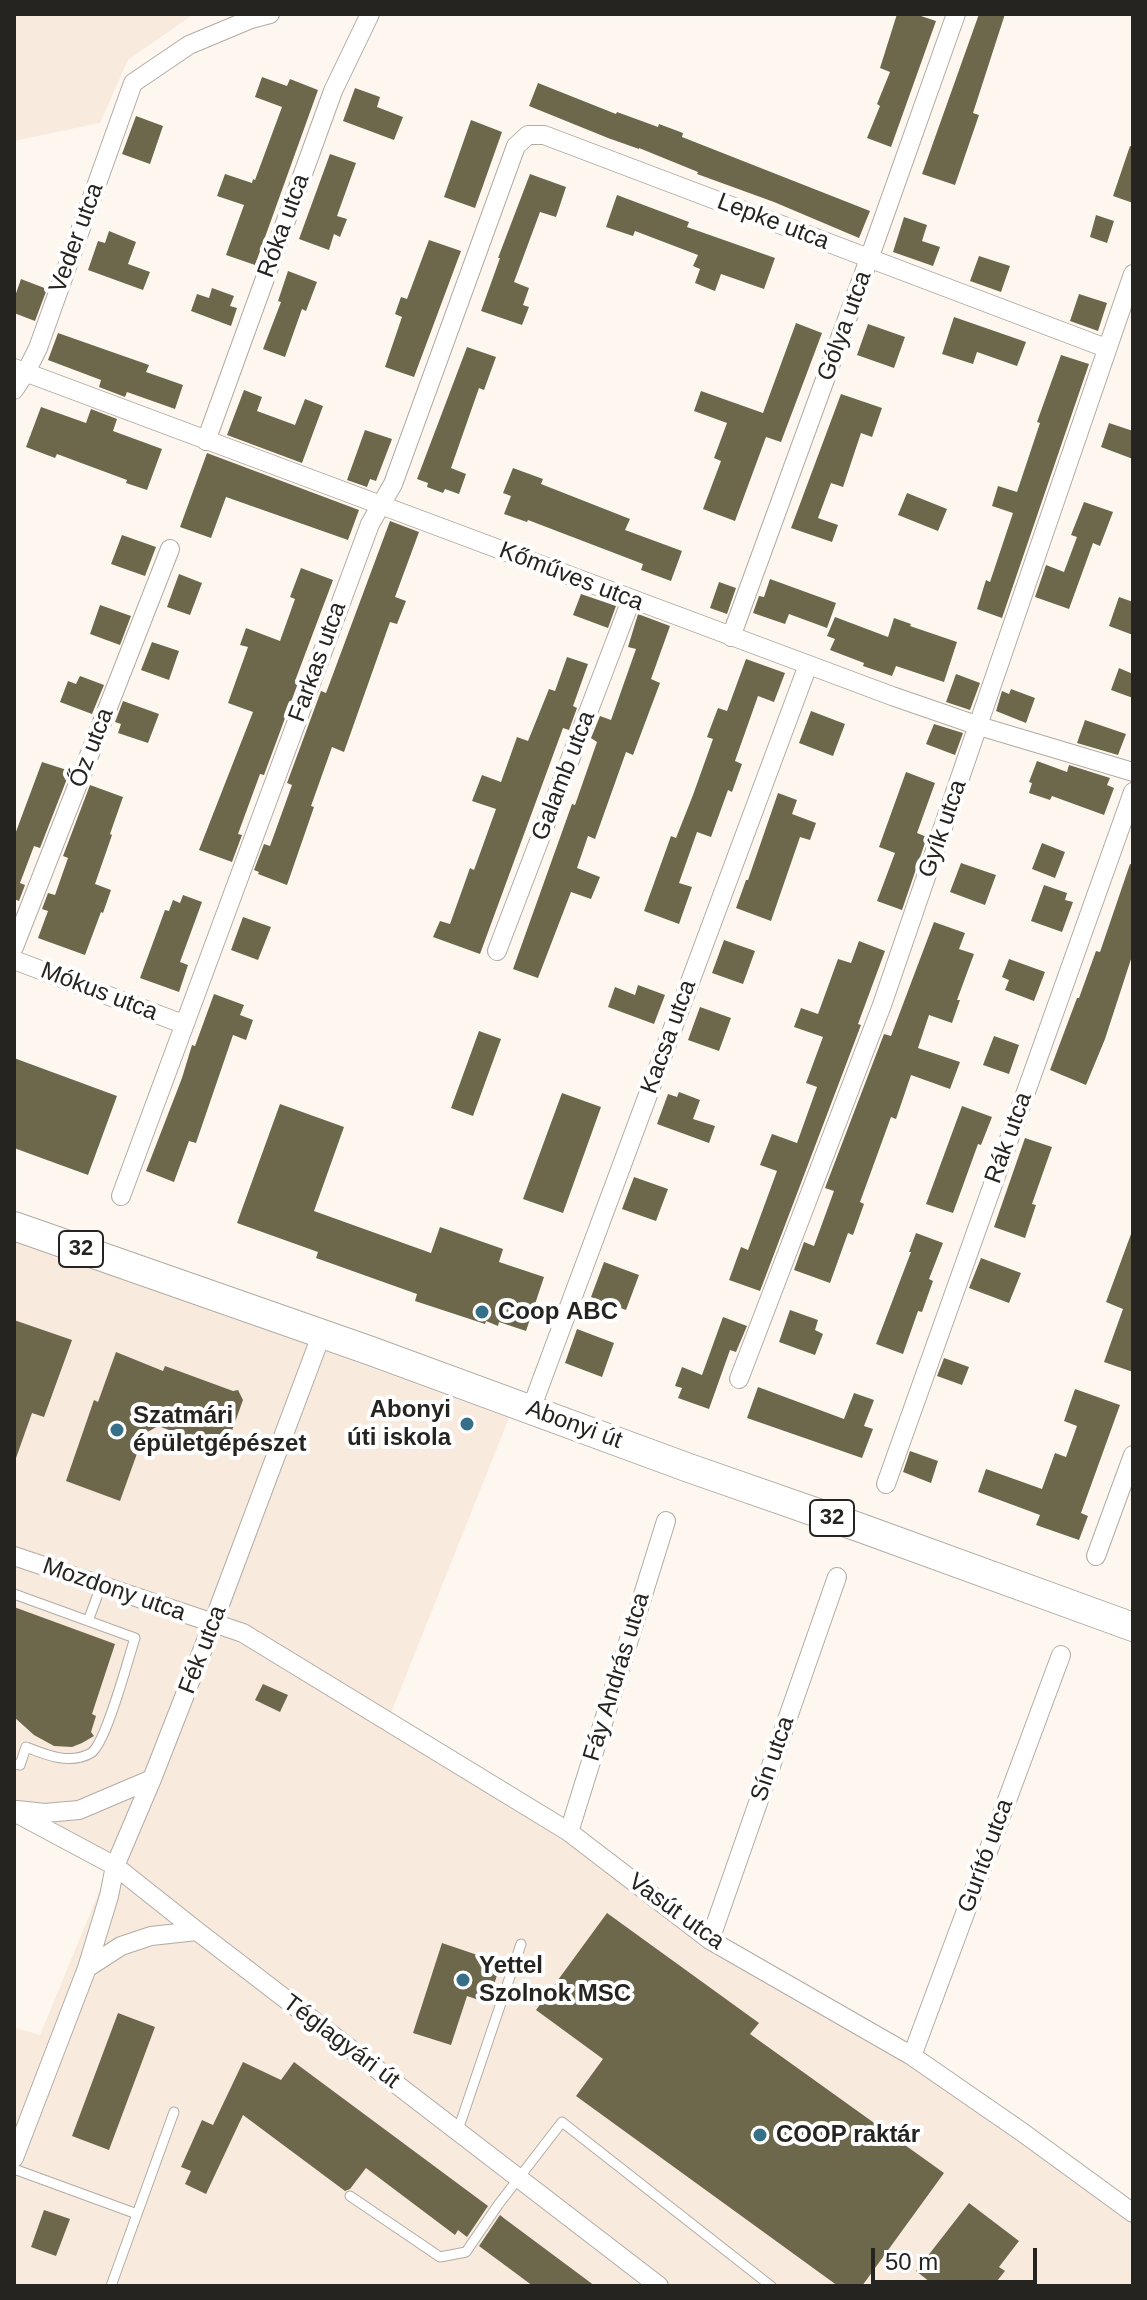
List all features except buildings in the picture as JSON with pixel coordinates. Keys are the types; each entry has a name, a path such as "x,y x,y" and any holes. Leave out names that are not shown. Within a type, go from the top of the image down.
{"main road":[{"name":"Abonyi út","path":"14,1226 322,1333 1133,1627"}],"street":[{"name":"Veder utca","path":"14,390 20,370 38,348 133,83 189,45 270,14"},
{"name":"Róka utca","path":"206,441 333,91 370,14"},
{"name":"Gólya utca","path":"731,637 956,14"},
{"name":"Lepke utca","path":"528,135 544,135 1106,348"},
{"name":"Farkas utca","path":"121,1196 370,524 393,484 516,146 528,135"},
{"name":"Gyík utca","path":"739,1379 882,1005 1133,274"},
{"name":"Kőműves utca","path":"20,370 808,665 979,726 1133,772"},
{"name":"Őz utca","path":"14,947 170,549"},
{"name":"Galamb utca","path":"497,951 631,600"},
{"name":"Kacsa utca","path":"531,1409 808,665"},
{"name":"Rák utca","path":"886,1484 1133,792"},
{"name":"Mókus utca","path":"14,960 183,1024"},
{"name":"Fék utca","path":"14,2158 87,1968 115,1866 213,1623 322,1333"},
{"path":"1096,1556 1133,1455"},
{"name":"Fáy András utca","path":"569,1832 666,1521"},
{"name":"Mozdony utca","path":"14,1556 213,1623"},
{"name":"Sín utca","path":"710,1940 837,1577"},
{"name":"Vasút utca","path":"213,1623 243,1633 569,1832 710,1940 912,2056 1133,2213"},
{"name":"Gurító utca","path":"912,2056 1061,1655"},
{"path":"14,1811 45,1813 79,1810 152,1779"},
{"name":"Téglagyári út","path":"14,1811 115,1866 659,2286"},
{"path":"87,1968 121,1946 151,1936 197,1931"}],"lane":[{"path":"88,1621 101,1586"},
{"path":"14,1594 135,1638 103,1736 94,1751 80,1757 57,1758 26,1747 20,1765 14,1764"},
{"path":"458,2130 521,1944"},
{"path":"111,2286 174,2112"},
{"path":"350,2196 440,2257 466,2252 562,2122 771,2286"},
{"path":"14,2169 137,2214"}],"shaded area":[{"path":"14,14 194,14 128,60 100,123 14,141"},
{"path":"14,1238 509,1418 391,1713 393,1733 1133,2200 1133,2286 14,2286 14,2027 40,2035 112,1860 14,1817"}],"place":[{"name":"Coop ABC","path":"482,1312"},
{"name":"Abonyi úti iskola","path":"467,1424"},
{"name":"Szatmári épületgépészet","path":"117,1430"},
{"name":"Yettel Szolnok MSC","path":"463,1980"},
{"name":"COOP raktár","path":"760,2135"}]}
